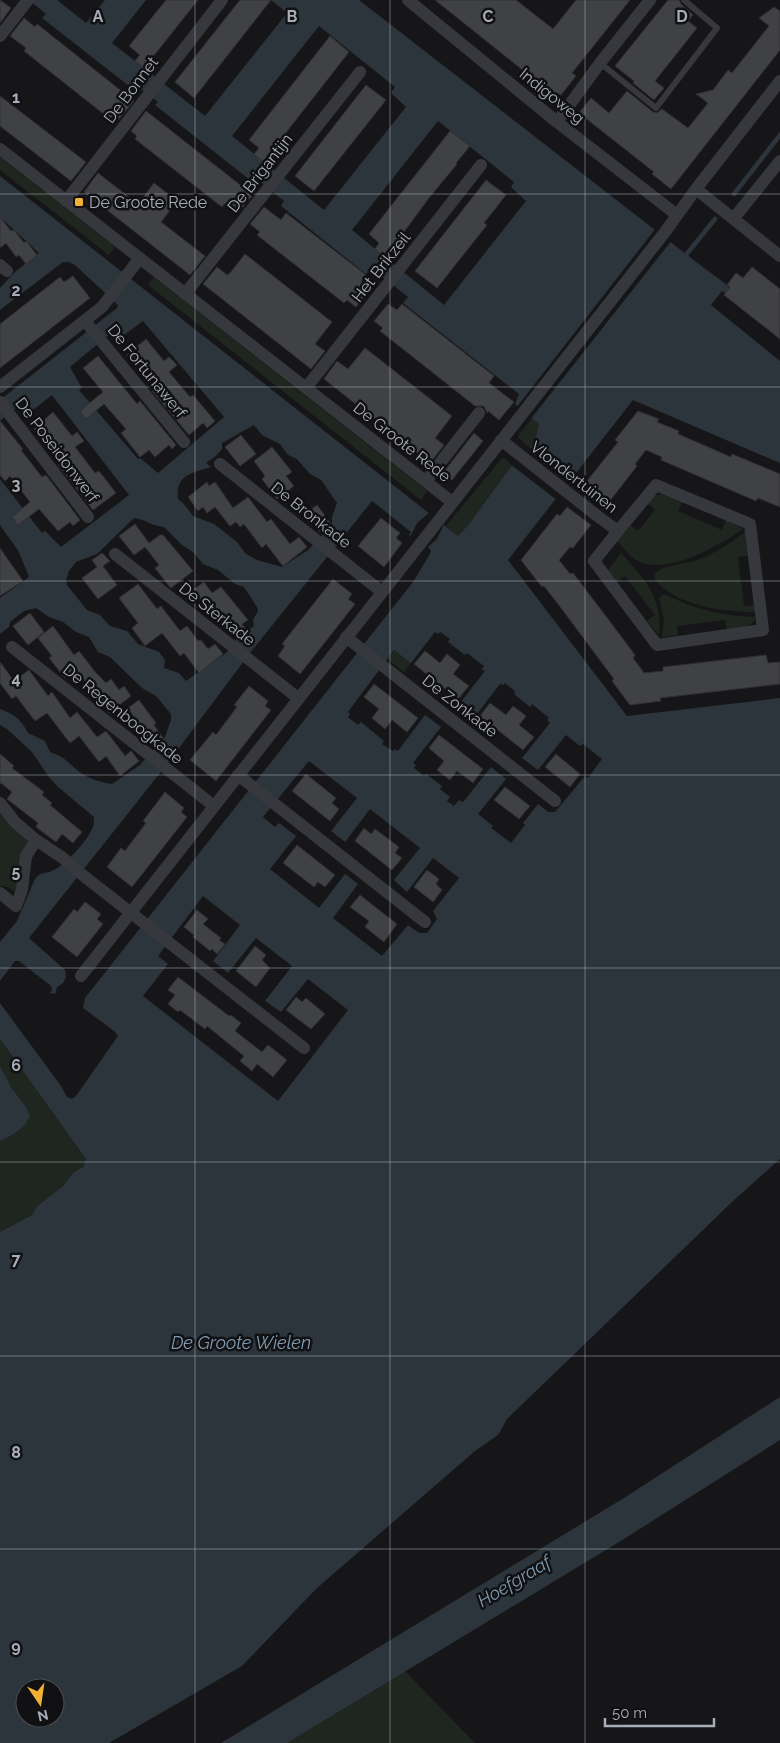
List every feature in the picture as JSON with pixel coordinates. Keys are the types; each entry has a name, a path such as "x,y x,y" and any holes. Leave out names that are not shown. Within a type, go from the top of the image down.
{"street":[{"name":"De Bonnet","path":"66,201 222,0"},
{"name":"Indigoweg","path":"408,0 557,122 677,215"},
{"path":"557,122 600,63 650,0"},
{"path":"0,36 25,3"},
{"name":"De Brigantijn","path":"185,294 360,72"},
{"path":"81,976 135,917 214,806 242,778 298,698 350,640 382,592 452,502 505,444 522,414 665,232 780,81"},
{"name":"De Groote Rede","path":"0,149 452,502"},
{"path":"734,218 780,161"},
{"name":"Het Brikzeil","path":"306,388 481,165"},
{"path":"696,189 780,256"},
{"path":"0,387 87,324 140,258"},
{"name":"De Fortunawerf","path":"87,324 184,442"},
{"name":"De Poseidonwerf","path":"0,402 88,517"},
{"path":"426,481 479,413"},
{"name":"Vlondertuinen","path":"505,444 618,531"},
{"name":"De Bronkade","path":"220,464 382,592"},
{"name":"Vlondertuinen","path":"656,486 750,524 763,630 657,645 594,561 618,531 656,486"},
{"name":"De Sterkade","path":"115,554 298,698"},
{"name":"De Zonkade","path":"350,640 555,801"},
{"name":"De Regenboogkade","path":"12,647 214,806"},
{"path":"242,778 425,922"},
{"path":"0,803 15,822 36,840 63,858 135,917 304,1048"},
{"path":"0,893 16,906 22,890 26,856 36,840"}],"lane":[{"path":"600,63 656,108 717,28 684,0"}],"shaded area":[{"path":"0,157 115,247 109,255 0,170"},
{"path":"154,277 427,491 421,500 148,285"},
{"path":"532,418 539,424 530,448 518,436"},
{"path":"503,457 512,465 458,536 446,526"},
{"path":"661,494 682,502 678,511 722,530 726,520 743,529 708,550 680,561 652,565 640,562 630,555 617,541 630,525 638,531 655,510 647,503 653,496"},
{"path":"745,532 748,556 738,557 744,606 754,605 755,612 715,609 688,602 664,589 655,580 654,574 657,571 708,556"},
{"path":"621,553 645,581 655,600 660,622 659,635 647,621 655,615 625,576 617,582 608,570"},
{"path":"664,594 708,611 755,617 754,621 748,626 727,630 725,620 677,626 678,635 662,637 664,620 659,598"},
{"path":"395,650 411,663 404,672 387,659"},
{"path":"0,812 28,841 17,893 8,887 0,886"},
{"path":"0,1039 86,1159 83,1167 74,1172 62,1187 36,1207 32,1215 0,1232 0,1141 17,1132 26,1107 11,1087 0,1066"},
{"path":"405,1671 475,1743 287,1743"}],"water":[{"name":"De Groote Wielen","path":"29,0 57,0 86,23 105,0 146,0 112,43 205,116 287,13 271,0 359,0 727,285 729,288 725,293 722,291 711,305 780,361 780,463 633,400 508,560 627,716 780,698 780,1159 733,1201 507,1419 498,1435 475,1451 317,1588 242,1666 109,1743 0,1743 0,1232 32,1215 36,1207 62,1187 74,1172 83,1167 86,1159 0,1039 0,1003 67,1097 72,1099 76,1096 118,1036 83,1008 85,998 413,582 431,552 430,549 409,535 411,532 372,501 250,653 164,768 29,938 65,970 66,977 63,983 57,987 55,994 50,993 52,990 51,986 19,961 15,961 0,981 0,942 17,921 34,881 41,874 59,867 76,852 86,840 93,826 94,817 58,787 32,752 0,725 0,709 17,718 28,733 45,741 50,752 64,759 84,775 112,784 140,765 165,737 171,720 171,714 156,696 142,688 110,657 98,652 89,637 76,632 63,622 49,617 36,608 24,611 10,622 9,627 0,634 0,598 29,577 19,552 0,525 0,479 42,533 45,531 61,547 129,495 52,395 33,410 25,401 0,421 0,400 117,308 118,305 75,265 63,262 0,310 0,288 16,271 39,253 0,217 0,176 458,536 512,465 530,448 539,424 515,404 519,394 403,303 408,297 371,268 366,274 281,206 284,201 253,176 250,180 155,105 158,102 141,89 138,93 42,18 46,14","holes":["319,26 395,87 391,93 406,107 324,210 232,136","438,121 514,182 511,187 526,201 444,305 352,230","143,321 224,417 158,473 140,458 138,459 79,390 82,388 70,367 117,328 124,335","254,425 262,435 280,444 288,455 297,459 310,474 321,480 337,503 332,517 332,525 308,550 282,567 257,560 246,554 237,542 214,524 193,516 178,499 179,485 182,480 191,473 211,467 206,463 222,449 222,443","134,518 164,527 182,545 194,553 203,564 218,570 235,584 244,587 257,607 258,611 253,620 254,626 238,637 226,653 186,681 179,673 164,668 165,660 159,652 138,644 127,631 110,626 100,615 87,610 67,585 66,580 69,571 76,562 97,554","435,632 438,634 440,632 450,639 448,642 484,666 482,669 485,671 457,707 473,719 500,684 503,685 505,683 515,691 514,694 530,707 532,704 549,718 547,720 550,723 522,758 538,770 566,735 580,746 583,744 602,759 588,778 585,776 555,812 548,812 538,804 523,823 525,825 511,843 491,828 493,826 478,814 506,779 491,767 463,802 459,800 454,806 447,801 450,797 440,789 442,786 414,768 416,765 413,763 441,727 425,715 398,751 395,749 393,751 382,744 384,741 361,722 358,725 348,717 350,714 348,712 394,650 411,663","309,761 357,798 331,831 345,842 370,809 420,848 394,880 407,892 433,858 459,878 433,911 437,919 427,933 419,933 408,925 382,956 333,918 358,884 345,874 319,908 270,869 296,836 279,823 275,827 263,817","203,896 240,925 213,961 228,973 256,938 292,966 265,1001 281,1012 308,979 348,1010 278,1101 143,996 168,964 158,956"]},
{"path":"0,1066 30,1116 18,1131 0,1141"},
{"name":"Hoefgraaf","path":"780,1397 780,1440 624,1539 287,1743 221,1743 624,1498"}],"pier":[{"path":"656,228 672,240 530,420 516,408"},
{"path":"528,446 572,481 557,500 510,464"},
{"path":"429,513 445,522 437,539 426,549 410,537 417,523"}],"building":[{"path":"0,0 11,8 0,23"},
{"path":"166,0 198,0 144,68 135,61 140,55 129,46"},
{"path":"240,0 271,0 194,98 175,82"},
{"path":"435,0 516,0 553,29 576,0 630,0 572,73 576,76 561,95 545,88"},
{"path":"668,0 679,0 693,15 688,21 697,28 655,81 664,88 654,100 615,66"},
{"path":"774,7 780,11 780,50 671,189 652,174 654,172 579,113 591,98 609,113 627,91 653,112 657,113 662,109 688,128 708,103 696,94 713,90 728,70 732,73 769,26 759,18"},
{"path":"24,18 35,27 37,24 134,101 118,120 113,116 110,119 24,51 26,48 10,36"},
{"path":"330,36 349,52 263,162 254,154 259,148 249,140"},
{"path":"366,85 386,100 314,191 295,176"},
{"path":"0,96 86,162 71,181 0,126"},
{"path":"146,111 252,196 237,214 224,204 222,207 135,139 137,136 131,131"},
{"path":"450,131 470,146 398,240 383,256 375,249 379,243 369,234"},
{"path":"98,173 138,204 154,183 177,201 161,222 205,256 190,275 84,192"},
{"path":"486,180 506,195 484,223 487,225 437,288 415,271"},
{"path":"264,207 281,220 286,213 366,275 361,282 370,289 356,307 347,300 344,303 257,235 260,232 250,224"},
{"path":"0,217 24,243 26,241 37,255 26,264 19,255 16,257 6,243 0,248"},
{"path":"245,254 332,322 315,344 325,351 311,369 203,284 217,267 227,275 230,273"},
{"path":"752,267 780,289 780,339 724,295 730,287 727,285 736,273 743,278"},
{"path":"73,276 90,298 0,368 0,324 60,277 64,282"},
{"path":"388,304 397,310 402,304 494,376 489,383 514,402 499,420 488,411 487,413 484,406 475,406 380,331 383,328 374,321"},
{"path":"146,339 164,361 169,357 177,365 169,372 190,397 193,395 215,421 207,428 203,423 189,435 152,391 155,388 127,355"},
{"path":"365,348 452,416 435,438 444,445 430,463 324,379 337,361 348,369"},
{"path":"98,356 137,404 140,401 176,445 172,449 169,445 155,457 149,450 140,457 121,433 126,429 104,404 86,419 80,411 103,392 83,368"},
{"path":"638,411 659,419 657,422 679,431 678,434 731,457 732,454 780,474 780,507 758,498 756,501 661,460 662,457 646,450 635,464 637,466 605,507 583,490 583,486 618,442 615,440"},
{"path":"53,412 72,436 77,432 84,441 75,447 95,473 99,471 116,493 93,510 58,465 61,463 34,429"},
{"path":"0,421 23,449 21,450 42,477 46,475 80,520 73,526 70,522 58,531 39,509 18,525 12,517 30,502 10,476 5,481 0,475"},
{"path":"474,433 483,441 452,480 443,473"},
{"path":"241,435 256,454 240,466 225,447"},
{"path":"272,447 292,472 286,476 294,486 277,499 262,479 265,476 254,461"},
{"path":"207,482 209,486 215,482 233,508 248,497 267,522 271,519 290,544 299,537 307,547 283,566 266,544 262,548 244,524 240,527 236,522 230,526 215,507 207,513 203,507 198,511 188,497"},
{"path":"317,505 331,524 320,532 306,513"},
{"path":"567,507 591,525 573,548 570,547 559,560 570,574 573,573 608,619 635,655 633,658 644,673 663,671 663,667 766,655 768,663 780,662 780,684 660,698 661,701 630,705 612,681 614,679 558,604 521,560 557,514 560,516"},
{"path":"381,518 400,533 396,538 402,543 384,567 358,546"},
{"path":"135,524 149,543 163,535 193,571 171,588 155,568 159,565 145,547 134,555 119,536"},
{"path":"0,548 23,581 0,596"},
{"path":"102,553 110,561 103,566 117,585 98,599 82,578 97,567 92,560"},
{"path":"333,579 352,594 348,599 355,604 300,674 278,656 285,646 282,644"},
{"path":"204,582 212,593 221,587 248,620 242,624 247,631 237,639 214,608 206,614 198,604 202,601 193,590"},
{"path":"138,584 157,609 161,606 180,631 187,626 198,641 201,640 208,649 215,644 223,654 199,673 184,653 180,656 162,633 145,646 132,628 138,623 119,598"},
{"path":"30,613 44,632 28,645 13,626"},
{"path":"53,626 74,655 79,651 106,683 111,679 119,690 124,686 131,696 109,713 76,669 65,678 49,658 52,656 38,638"},
{"path":"425,651 440,663 447,654 460,665 453,674 469,686 458,699 414,664"},
{"path":"0,662 14,681 29,670 48,696 52,692 70,718 77,712 97,737 106,731 125,756 131,751 139,761 120,776 106,756 99,762 79,736 70,743 47,713 35,721 16,696 12,699 0,683"},
{"path":"374,684 418,718 407,732 392,720 385,729 372,718 379,709 364,697"},
{"path":"249,686 268,701 265,706 271,710 216,781 190,760 213,732 216,735 237,707 234,705"},
{"path":"139,700 156,723 154,725 163,738 153,745 138,726 140,725 128,708"},
{"path":"490,703 506,715 513,706 526,716 519,725 534,737 523,750 480,716"},
{"path":"439,735 483,769 473,783 457,771 450,780 437,770 444,761 429,748"},
{"path":"0,754 14,766 12,768 44,792 42,795 52,803 50,805 82,832 73,843 62,834 56,842 36,827 38,823 7,799 12,792 0,784"},
{"path":"556,754 580,774 570,787 545,767"},
{"path":"306,774 336,798 332,803 339,809 330,821 292,791"},
{"path":"505,787 530,806 519,819 494,800"},
{"path":"165,792 184,808 181,812 187,817 132,887 107,867 121,848 125,851 146,823 143,821"},
{"path":"364,828 371,834 375,829 399,847 395,853 402,858 392,870 355,841"},
{"path":"297,845 335,875 325,887 318,882 314,887 283,863"},
{"path":"427,870 439,879 436,884 442,890 433,902 414,887"},
{"path":"360,895 397,924 384,942 365,927 369,921 350,907"},
{"path":"85,902 101,914 97,919 103,924 77,957 52,937 74,909 77,912"},
{"path":"197,910 208,919 203,924 221,938 219,940 225,944 217,954 212,949 210,951 184,927"},
{"path":"255,946 266,955 262,960 270,968 256,987 236,971"},
{"path":"178,977 241,1023 235,1031 262,1052 268,1045 287,1060 273,1077 257,1064 252,1071 240,1061 244,1056 207,1026 205,1029 180,1010 178,1012 168,1004 175,995 168,990"},
{"path":"296,997 302,1002 306,998 325,1014 311,1029 286,1010"}],"waterway":[{"path":"734,194 780,135"},
{"path":"686,255 715,219"}],"place":[{"name":"De Groote Rede","path":"79,202"}]}
